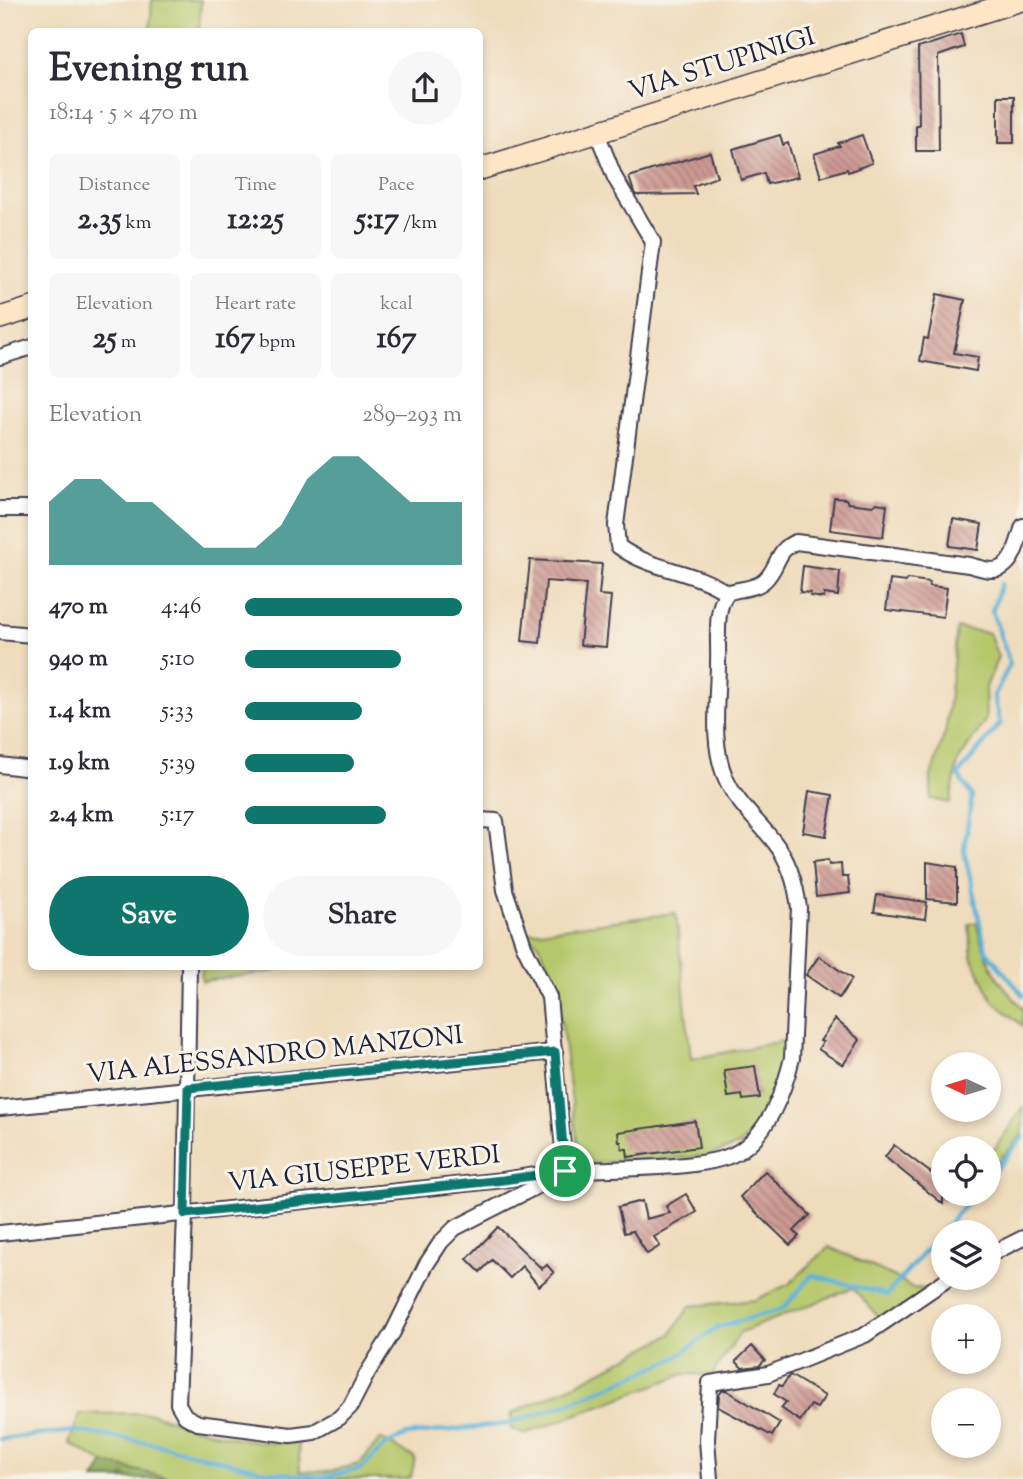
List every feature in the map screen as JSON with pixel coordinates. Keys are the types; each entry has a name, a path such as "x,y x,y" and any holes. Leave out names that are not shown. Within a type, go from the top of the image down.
{"street":[{"name":"VIA STUPINIGI","path":"483,168 1021,0"},
{"path":"597,133 615,178 653,242 616,525 618,546 635,559 697,577 713,583 727,593 759,585 765,580 783,549 796,542 991,570 1000,568 1013,555 1023,526"},
{"path":"0,318 28,309"},
{"path":"0,357 28,348"},
{"path":"0,509 28,509"},
{"name":"VIA GIUSEPPE VERDI","path":"0,1233 503,1180 565,1171 692,1164 723,1159 739,1153 752,1142 777,1102 792,1058 799,930 797,889 793,875 777,845 732,791 720,764 716,711 721,605 727,593"},
{"path":"0,632 28,635"},
{"path":"0,765 28,768"},
{"path":"190,970 178,1404 185,1416 198,1423 292,1435 314,1432 339,1418 350,1407 441,1242 455,1228 565,1171 549,997 524,946 505,890 496,821 483,820"},
{"name":"VIA ALESSANDRO MANZONI","path":"0,1108 555,1052"},
{"path":"1001,1249 1023,1238"},
{"path":"710,1479 707,1440 710,1383 768,1374 865,1335 931,1290"}],"green space":[{"path":"152,0 201,0 199,28 150,28"},
{"path":"957,628 989,633 998,657 985,690 986,719 958,762 950,803 931,799 931,776 946,729"},
{"path":"676,913 691,1059 788,1040 782,1072 766,1115 740,1145 707,1156 580,1164 556,981 539,944 526,933"},
{"path":"976,922 993,969 1023,1008 1023,1026 993,1001 972,958 969,924"},
{"path":"201,970 276,970 276,971 202,981"},
{"path":"1023,1107 1023,1134 1001,1158 1001,1139"},
{"path":"829,1247 913,1288 939,1290 887,1327 853,1288 741,1332 712,1375 684,1374 525,1434 511,1429 512,1413 580,1382 670,1335 690,1306 755,1300 789,1284"},
{"path":"151,1413 243,1439 298,1442 300,1471 327,1472 359,1464 381,1439 415,1458 411,1477 406,1479 172,1479 104,1463 69,1443 80,1414"},
{"path":"104,1463 172,1479 94,1479"}],"building":[{"path":"961,34 964,47 938,56 939,151 916,151 916,125 919,125 918,48"},
{"path":"998,96 1014,96 1014,143 998,143"},
{"path":"780,135 783,145 788,143 798,177 767,184 764,173 741,180 733,149"},
{"path":"862,135 872,163 848,172 847,169 821,177 814,154 840,146 838,143"},
{"path":"710,152 717,177 693,186 696,194 636,195 634,192 629,177"},
{"path":"937,294 965,300 954,353 978,357 976,371 920,361 924,338 928,339"},
{"path":"834,498 846,499 848,503 887,505 883,537 830,530"},
{"path":"953,519 982,524 978,550 949,546"},
{"path":"530,560 602,564 599,595 611,596 606,647 580,645 586,584 546,581 540,643 522,641"},
{"path":"803,566 840,571 838,596 824,594 824,598 800,592"},
{"path":"907,579 930,582 929,586 947,588 943,617 886,610 890,580 906,582"},
{"path":"809,791 833,795 826,836 803,832"},
{"path":"828,860 829,865 841,864 842,877 848,877 850,893 816,897 813,862"},
{"path":"927,862 957,867 957,902 927,899"},
{"path":"877,895 927,902 925,919 874,912"},
{"path":"819,956 852,979 839,998 806,975"},
{"path":"835,1019 860,1040 843,1065 818,1049 823,1042 820,1041"},
{"path":"755,1066 760,1098 743,1100 742,1095 728,1097 724,1070"},
{"path":"695,1121 699,1147 628,1157 627,1149 622,1149 619,1142 618,1132"},
{"path":"894,1145 931,1173 931,1194 885,1157"},
{"path":"765,1171 810,1215 794,1231 799,1236 790,1245 740,1197"},
{"path":"686,1194 697,1212 654,1237 660,1246 647,1254 633,1231 624,1233 618,1207 642,1201 646,1219 670,1213 666,1206"},
{"path":"498,1227 542,1269 547,1265 554,1273 539,1286 522,1266 510,1278 492,1260 480,1272 467,1259"},
{"path":"752,1346 765,1360 759,1366 742,1368 736,1361"},
{"path":"790,1375 825,1396 817,1408 811,1405 800,1421 781,1408 786,1402 774,1394"},
{"path":"726,1390 780,1423 772,1436 718,1407 719,1395"}],"waterway":[{"path":"1001,584 992,611 1010,664 994,696 1000,724 958,775 972,796 964,850 986,951 1023,995"},
{"path":"1001,1163 1023,1137"},
{"path":"0,1439 75,1431 151,1443 268,1472 325,1477 361,1469 384,1446 406,1435 507,1424 567,1404 676,1358 718,1327 783,1309 812,1275 887,1295 964,1206"}],"route":[{"path":"555,1052 565,1171 185,1214 188,1088 555,1052"}]}
